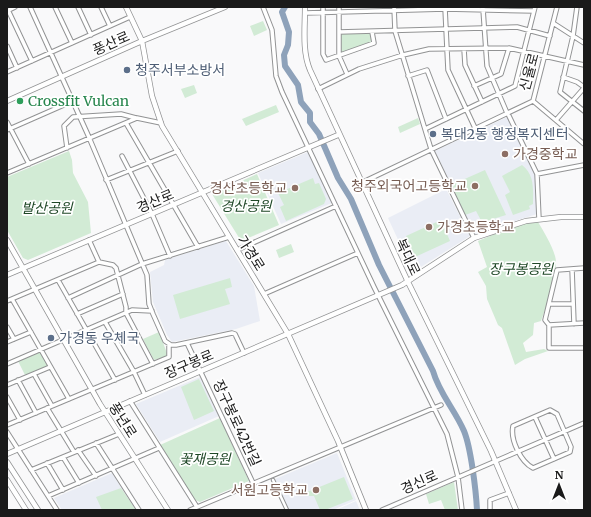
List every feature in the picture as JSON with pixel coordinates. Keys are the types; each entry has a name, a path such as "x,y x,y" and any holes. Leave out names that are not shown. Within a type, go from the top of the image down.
{"street":[{"path":"15,7 8,10 32,61"},
{"path":"30,7 62,77 147,275 149,304 165,341 169,344 187,343 232,333 235,334 244,353"},
{"path":"56,7 72,43"},
{"path":"101,7 110,26"},
{"name":"가경로","path":"126,7 142,41 152,96 161,123 288,334 340,447 366,510"},
{"name":"풍산로","path":"7,102 142,41 225,7"},
{"path":"263,7 272,30 276,76 297,126 310,147 358,254 447,434 458,477 462,510"},
{"name":"복대로","path":"304,7 306,60 336,136 361,183 495,461 516,510"},
{"path":"322,7 323,54 326,60 374,43 372,32"},
{"path":"339,7 339,56 347,74"},
{"path":"425,129 515,86 535,7"},
{"name":"신율로","path":"557,7 533,101 584,144"},
{"path":"577,7 573,36 560,92 584,111"},
{"path":"79,8 91,35"},
{"path":"305,13 445,8 488,10 497,8 534,12"},
{"path":"445,8 448,70 475,128"},
{"path":"394,9 395,31 431,149 474,238"},
{"path":"483,9 487,66 498,94 537,174 539,219"},
{"path":"7,72 130,17"},
{"path":"553,23 584,43"},
{"path":"339,32 517,28 550,36"},
{"path":"7,46 17,68"},
{"path":"318,89 347,74 421,50 508,48 524,50 584,65"},
{"path":"474,86 501,74 508,48"},
{"path":"464,49 465,65 482,102"},
{"path":"408,76 427,70 446,119"},
{"path":"556,120 584,88 577,82 564,77"},
{"path":"8,129 72,101"},
{"path":"361,183 475,128 508,115 533,101"},
{"path":"67,148 64,126 70,118 79,116 121,114 161,123"},
{"path":"7,173 137,118"},
{"path":"7,122 8,129 29,164"},
{"path":"126,122 198,247"},
{"name":"경산로","path":"7,275 336,136"},
{"path":"106,180 178,151"},
{"path":"122,156 152,214 170,256"},
{"path":"537,174 584,165"},
{"path":"237,250 336,206"},
{"path":"408,282 474,238 512,225 539,219 584,217"},
{"path":"68,298 142,264 229,237"},
{"name":"풍년로","path":"7,240 105,412 168,510"},
{"path":"89,240 99,262"},
{"path":"264,294 358,254"},
{"path":"7,301 99,262 114,266 123,294 126,313 153,364"},
{"path":"584,268 557,270 545,320 549,325 549,348 584,348"},
{"path":"572,269 574,324"},
{"path":"58,280 115,380"},
{"name":"장구봉로","path":"7,454 408,282"},
{"path":"77,314 123,294"},
{"path":"12,299 69,399"},
{"path":"549,304 573,304"},
{"path":"8,363 132,310 152,311"},
{"path":"105,322 134,372 144,395"},
{"path":"549,325 584,323"},
{"path":"7,327 14,339"},
{"path":"7,342 31,332"},
{"name":"장구봉로42번길","path":"187,343 253,483"},
{"path":"7,425 169,357 169,344"},
{"path":"7,385 50,367"},
{"path":"34,374 52,406"},
{"path":"18,380 36,413"},
{"path":"7,397 20,420"},
{"path":"130,401 197,507"},
{"path":"190,510 441,405"},
{"path":"47,408 74,452"},
{"path":"550,410 557,414 571,447 570,452 533,468 525,464 511,434 513,426 535,417 550,410"},
{"path":"535,417 554,459"},
{"path":"495,461 584,423"},
{"path":"7,432 16,449 57,510"},
{"path":"31,470 119,434"},
{"path":"96,443 139,510"},
{"path":"48,496 159,448"},
{"path":"78,450 96,476"},
{"path":"63,457 79,483"},
{"name":"경신로","path":"382,510 495,461"},
{"path":"7,462 38,510"},
{"path":"47,463 63,490"},
{"path":"7,480 26,510"},
{"path":"273,480 287,510"},
{"path":"490,510 490,500 509,493"}],"shaded area":[{"path":"507,117 536,174 537,214 475,234 435,151"},
{"name":"경산초등학교","path":"308,152 332,203 281,224 258,173"},
{"name":"가경초등학교","path":"446,189 470,236 413,272 388,218"},
{"path":"226,241 254,286 260,321 236,329 172,342 167,335 153,302 150,272 164,265 165,260"},
{"path":"200,377 219,416 160,442 136,404"},
{"name":"서원고등학교","path":"337,453 356,500 333,510 288,510 275,479"},
{"path":"112,473 135,510 62,510 54,498"},
{"path":"356,501 360,510 336,510"}],"green space":[{"path":"263,21 267,30 254,36 250,26"},
{"path":"371,33 373,42 340,54 340,34"},
{"path":"194,85 197,93 185,98 181,89"},
{"path":"276,105 279,112 246,126 242,119"},
{"path":"418,118 420,124 400,133 398,127"},
{"name":"발산공원","path":"69,151 72,160 73,173 88,202 91,233 28,260 23,258 7,230 7,177"},
{"path":"522,165 529,173 531,178 533,188 533,204 529,206 530,209 513,215 505,195 510,192 502,176"},
{"path":"485,170 506,215 493,219 495,226 485,228 476,211 465,215 451,185"},
{"name":"경산공원","path":"257,174 279,225 241,241 212,194"},
{"path":"313,178 315,184 319,183 326,199 324,204 286,221 280,207 284,205 278,193"},
{"path":"441,220 450,241 415,257 406,236"},
{"name":"장구봉공원","path":"531,222 538,222 550,243 556,259 556,271 551,293 541,321 534,323 533,335 523,343 526,352 544,349 548,351 525,359 515,365 502,328 498,325 487,299 486,286 478,272 487,267 478,241 509,228"},
{"path":"291,244 294,252 279,258 276,250"},
{"path":"230,278 232,287 225,289 230,304 180,319 173,295"},
{"path":"159,332 168,356 154,360 143,339"},
{"path":"40,352 48,366 25,375 18,361"},
{"path":"199,379 214,411 194,420 181,387"},
{"name":"꽃재공원","path":"220,418 249,481 200,502 195,500 160,445"},
{"path":"344,477 353,499 325,510 320,510 314,496 309,496 307,492"},
{"path":"454,482 458,510 445,510 441,500 429,504 426,494"},
{"path":"121,488 136,510 102,510 96,497"}],"waterway":[{"path":"285,7 282,12 289,32 288,45 284,55 285,66 298,85 301,102 310,113 310,122 319,134 338,178 351,199 379,265 433,371 439,387 464,431 471,458 477,510"}],"place":[{"name":"청주서부소방서","path":"127,70"},
{"name":"Crossfit Vulcan","path":"20,101"},
{"name":"복대2동 행정복지센터","path":"433,134"},
{"name":"가경중학교","path":"505,154"},
{"name":"청주외국어고등학교","path":"475,186"},
{"name":"경산초등학교","path":"295,188"},
{"name":"가경초등학교","path":"429,227"},
{"name":"가경동 우체국","path":"51,338"},
{"name":"서원고등학교","path":"316,490"}]}
